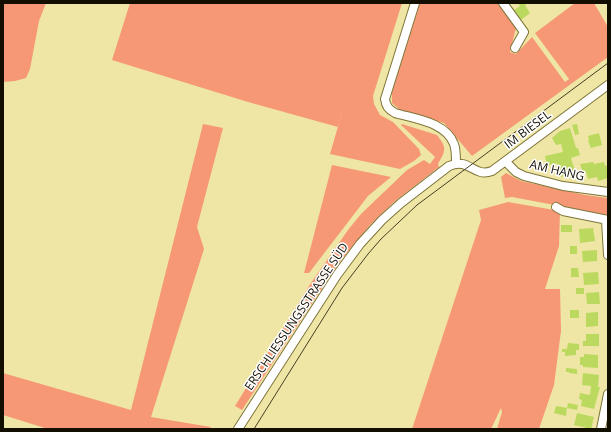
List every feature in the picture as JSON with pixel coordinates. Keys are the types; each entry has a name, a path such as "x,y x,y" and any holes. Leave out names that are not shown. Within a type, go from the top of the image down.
{"street":[{"path":"415,3 385,99 386,104 388,109 395,113 437,125 444,130 452,139 455,146 456,163"},
{"path":"502,3 524,32 515,48"},
{"name":"IM BIESEL","path":"456,163 463,163 483,173 492,171 608,85"},
{"name":"AM HANG","path":"506,162 516,172 524,176 563,186 608,192"},
{"name":"ERSCHLIESSUNGSSTRASSE SÜD","path":"238,429 337,275 360,244 382,220 401,203 444,169 456,163"},
{"path":"556,207 563,211 607,220 608,254"},
{"path":"601,429 608,394"}],"shaded area":[{"path":"3,3 46,3 39,21 30,69 26,78 3,82"},
{"path":"130,3 402,3 373,96 374,104 380,115 393,122 419,149 421,155 400,169 330,154 338,127 248,102 112,60"},
{"path":"420,3 497,3 516,28 510,52 516,54 532,37 565,82 569,79 535,33 575,3 594,3 608,27 608,57 472,156 444,123 400,110 392,103 392,92"},
{"path":"203,124 223,128 197,227 204,249 151,417 211,427 209,429 48,429 3,415 3,373 131,410"},
{"path":"402,124 437,135 444,146 443,155 438,164 439,167 394,202 370,225 337,265 242,410 235,406 311,283 348,230 361,214 407,170 424,160 430,164 435,157 401,125"},
{"path":"332,165 391,177 368,196 309,273 304,273"},
{"path":"506,173 521,181 585,195 608,198 608,215 512,197 505,198 501,177"},
{"path":"508,202 560,211 559,246 545,289 560,289 561,331 554,385 539,429 497,429 502,412 501,408 491,429 412,429 481,220 479,210"}],"building":[{"path":"518,3 528,3 525,5 530,13 521,20 514,10 520,6"},
{"path":"577,124 579,134 575,135 572,125"},
{"path":"570,128 576,148 578,148 580,155 571,158 575,171 561,177 557,163 547,166 545,156 563,152 561,144 556,145 552,138 560,131"},
{"path":"599,133 602,145 591,148 588,141 588,136"},
{"path":"593,162 594,164 604,162 605,166 608,165 608,178 598,181 597,177 588,179 586,172 583,173 580,164"},
{"path":"561,225 572,225 572,232 561,232"},
{"path":"593,228 595,241 580,243 579,229"},
{"path":"570,246 577,246 577,254 570,254"},
{"path":"597,250 597,261 583,262 582,251"},
{"path":"571,268 578,268 579,277 571,277"},
{"path":"598,272 599,284 584,285 583,273"},
{"path":"576,288 584,288 584,294 576,294"},
{"path":"599,292 600,304 587,304 586,293"},
{"path":"570,310 579,310 579,318 570,318"},
{"path":"598,312 598,326 586,327 586,313"},
{"path":"586,334 599,334 599,346 583,346 583,341 586,341"},
{"path":"568,343 579,344 579,350 576,350 576,355 565,356 565,352 562,352 562,349 567,349"},
{"path":"584,354 598,355 598,368 583,367 583,365 580,365 580,357 584,357"},
{"path":"566,368 577,369 577,374 566,372"},
{"path":"583,373 599,375 598,387 600,387 594,409 581,406 582,400 579,399 580,393 590,395 591,386 582,385"},
{"path":"568,403 578,405 577,410 567,408"},
{"path":"556,406 567,408 566,416 554,413"},
{"path":"577,413 594,417 591,429 574,425"}],"tram line":[{"path":"254,429 342,288 381,239 417,205 608,63"}]}
